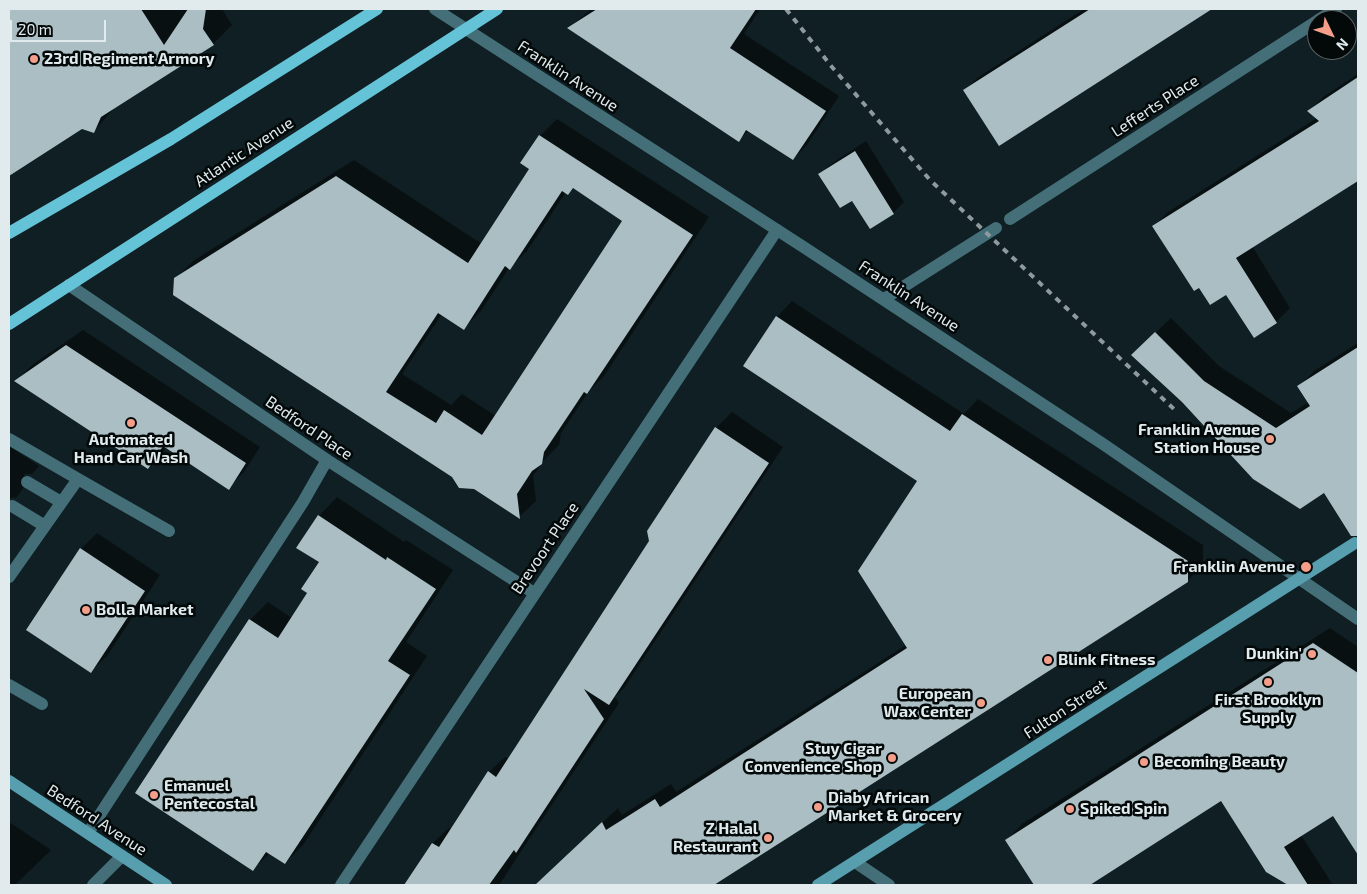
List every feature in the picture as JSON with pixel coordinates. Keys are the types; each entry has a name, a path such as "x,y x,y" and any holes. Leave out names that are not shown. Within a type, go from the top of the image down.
{"main road":[{"path":"9,233 171,139 377,9"},
{"name":"Atlantic Avenue","path":"9,324 497,9"},
{"name":"Fulton Street","path":"818,885 1355,543"},
{"name":"Bedford Avenue","path":"9,781 166,885"}],"street":[{"name":"Franklin Avenue","path":"435,9 884,299 1103,444 1358,619"},
{"name":"Lefferts Place","path":"1010,219 1307,27"},
{"path":"884,299 996,228"},
{"name":"Brevoort Place","path":"342,885 534,593 777,230"},
{"name":"Bedford Place","path":"69,285 327,460 534,593"},
{"path":"9,439 169,531"},
{"path":"88,833 282,535 327,460"},
{"path":"9,577 14,560 45,526 78,479"},
{"path":"28,482 61,502"},
{"path":"12,506 45,526"},
{"path":"9,685 42,704"},
{"path":"93,885 122,856"},
{"path":"855,862 889,885"}],"building":[{"path":"9,9 141,9 164,45 188,9 206,9 203,29 214,45 101,117 94,133 82,129 9,176"},
{"path":"597,9 756,9 730,48 826,111 793,160 746,130 739,142 567,28"},
{"path":"1090,9 1212,9 999,146 963,90"},
{"path":"1358,77 1358,181 1236,258 1277,323 1254,338 1226,295 1210,305 1199,288 1194,291 1152,226 1319,121 1307,111"},
{"path":"539,135 693,235 587,394 584,392 544,452 542,464 532,471 517,494 520,519 474,489 459,488 452,477 173,295 174,278 336,176 468,263 529,169 520,163","holes":["573,188 622,221 482,435 444,410 436,423 386,392 438,313 464,330 505,266 510,270 562,191 568,195"]},
{"path":"855,151 894,214 870,229 852,201 840,208 818,174"},
{"path":"776,316 950,431 962,414 1188,561 1188,582 714,885 535,885 602,822 606,830 655,799 660,807 907,648 858,571 917,481 743,366"},
{"path":"1155,332 1204,381 1276,428 1310,406 1297,386 1358,347 1358,536 1351,536 1324,493 1300,509 1253,479 1182,402 1131,355"},
{"name":"Automated Hand Car Wash","path":"66,345 246,463 229,490 163,446 148,469 14,381"},
{"path":"715,427 769,463 609,705 584,689 604,719 516,853 514,850 489,885 404,885 432,843 439,847 488,771 496,777 649,541 647,531"},
{"path":"318,515 386,560 387,557 436,589 388,661 410,675 285,864 266,852 253,871 135,793 249,619 278,638 307,593 301,589 319,562 296,548"},
{"name":"Bolla Market","path":"80,548 145,591 91,673 26,630"},
{"path":"1313,643 1358,673 1358,855 1333,816 1284,847 1308,885 1288,885 1266,872 1221,801 1090,885 1034,885 1005,840"}],"railway":[{"path":"786,9 832,67 930,180 1176,411"}],"place":[{"name":"23rd Regiment Armory","path":"34,59"},
{"name":"Automated Hand Car Wash","path":"131,423"},
{"name":"Franklin Avenue Station House","path":"1270,439"},
{"name":"Franklin Avenue","path":"1306,567"},
{"name":"Bolla Market","path":"86,610"},
{"name":"Dunkin'","path":"1312,654"},
{"name":"Blink Fitness","path":"1048,660"},
{"name":"First Brooklyn Supply","path":"1268,682"},
{"name":"European Wax Center","path":"981,703"},
{"name":"Stuy Cigar Convenience Shop","path":"892,758"},
{"name":"Becoming Beauty","path":"1144,762"},
{"name":"Emanuel Pentecostal","path":"154,795"},
{"name":"Diaby African Market & Grocery","path":"818,807"},
{"name":"Spiked Spin","path":"1070,809"},
{"name":"Z Halal Restaurant","path":"768,838"}]}
